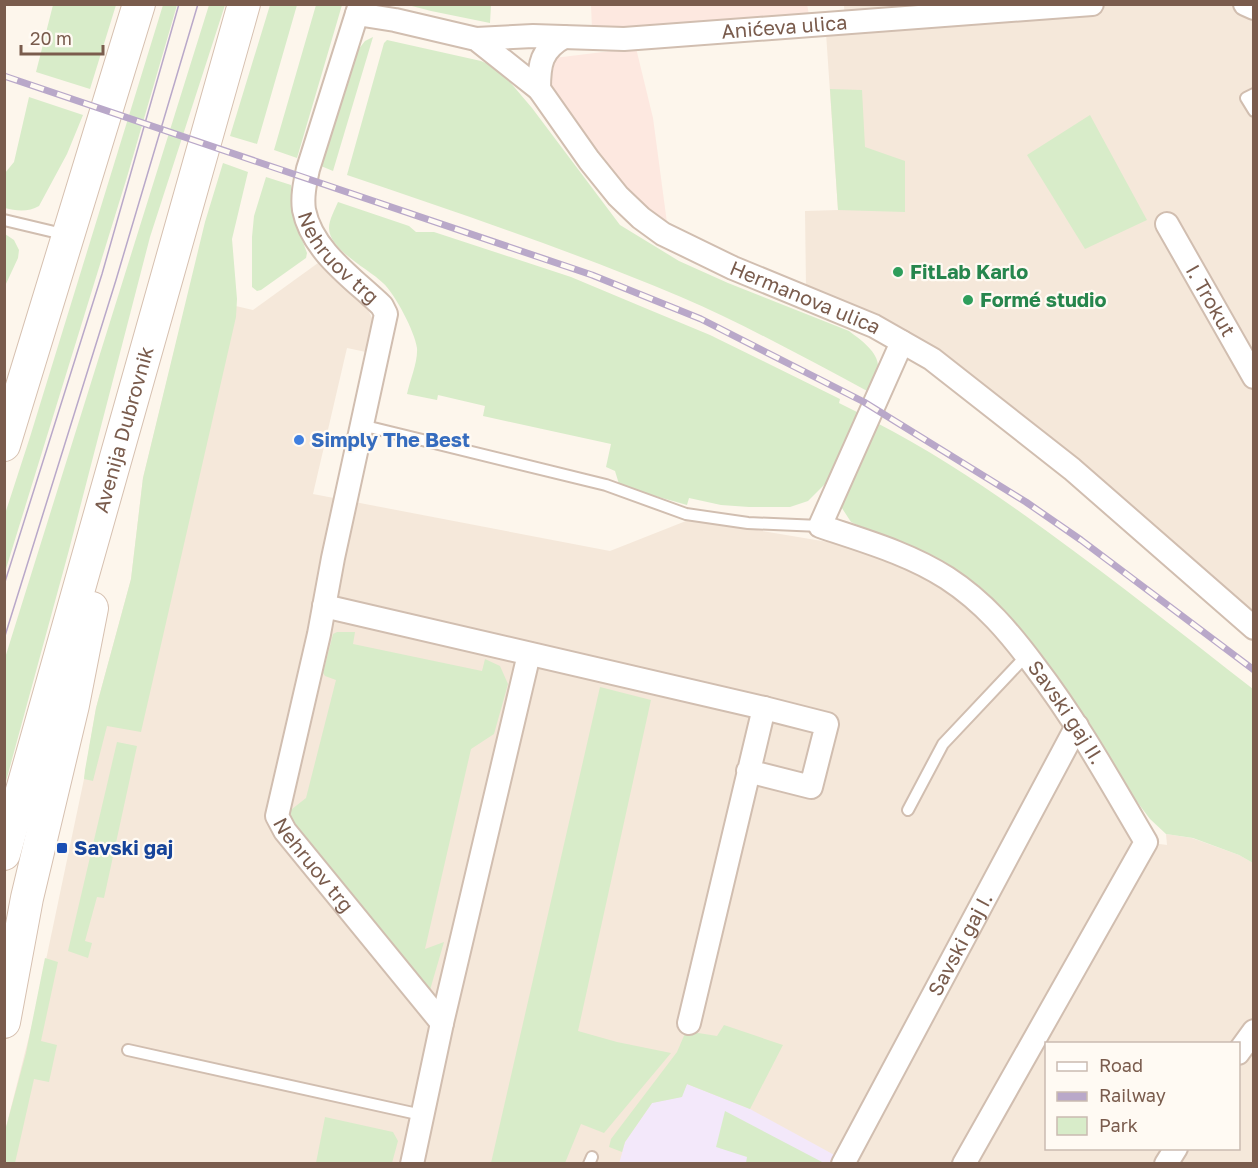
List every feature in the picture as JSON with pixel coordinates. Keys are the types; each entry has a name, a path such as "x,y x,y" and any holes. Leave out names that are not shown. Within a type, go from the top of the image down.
{"main road":[{"path":"4,445 70,236 139,4"},
{"name":"Avenija Dubrovnik","path":"4,854 244,4"},
{"path":"4,1022 34,864 85,652 110,480"}],"street":[{"name":"Anićeva ulica","path":"476,39 533,36 624,39 1092,4"},
{"path":"1245,4 1254,8"},
{"name":"Hermanova ulica","path":"359,9 476,39 539,89 589,160 618,196 641,218 663,234 733,268 874,326 932,359 1072,469 1254,628"},
{"name":"Nehruov trg","path":"359,9 310,160 303,193 304,210 310,227 326,253 382,306 386,314 278,816 285,831 442,1023"},
{"path":"539,89 539,68 545,54 553,44 564,38"},
{"name":"I. Trokut","path":"1167,224 1254,377"},
{"path":"820,526 902,342"},
{"name":"Savski gaj II.","path":"820,526 918,561 948,579 992,612 1063,703 1146,842 964,1164"},
{"path":"324,606 827,724 811,787 748,771"},
{"path":"411,1164 529,654"},
{"path":"689,1023 764,708"},
{"name":"Savski gaj I.","path":"843,1164 1077,726"},
{"path":"1240,1051 1254,1030"},
{"path":"1166,1164 1175,1150"}],"lane":[{"path":"1254,94 1246,98 1254,111"},
{"path":"4,220 70,236"},
{"path":"362,425 606,485 686,514 748,523 820,526"},
{"path":"908,810 943,744 1027,655"},
{"path":"128,1050 422,1115"}],"shaded area":[{"path":"807,4 809,15 592,29 591,5"},
{"path":"844,5 1253,5 1253,614 1035,431 806,287 805,211 838,210 826,33 845,31"},
{"path":"636,48 653,118 667,223 639,202 609,169 549,88 547,77 554,58"},
{"path":"318,263 366,306 374,322 366,352 347,348 313,494 610,551 691,519 858,547 943,583 989,624 1009,648 1058,717 1124,823 1131,840 1167,845 1166,834 1192,838 1239,855 1253,863 1253,1163 5,1164 5,1131 34,1017 84,779 96,708 131,579 143,478 188,295 253,310"},
{"path":"687,1084 750,1109 838,1157 835,1164 619,1164 625,1142 652,1103 681,1097"}],"green space":[{"path":"53,5 116,5 90,89 36,72"},
{"path":"163,5 177,5 127,177 5,572 5,514"},
{"path":"209,5 225,5 150,237 5,785 5,658"},
{"path":"270,5 297,5 257,144 230,136"},
{"path":"316,5 342,5 297,158 274,150"},
{"path":"408,5 491,5 490,23 431,11"},
{"path":"373,37 333,171 321,166 354,55 365,41"},
{"path":"387,40 481,61 499,69 532,108 620,225 679,261 849,331 869,347 878,363 878,372 869,392 753,331 681,297 557,248 347,175 384,43"},
{"path":"830,89 862,90 865,147 905,161 905,212 838,210"},
{"path":"29,97 83,115 67,154 39,206 27,210 14,210 5,208 5,173 14,162"},
{"path":"1090,115 1147,220 1085,249 1027,155"},
{"path":"223,163 248,172 232,239 237,299 236,317 141,732 107,726 93,781 84,779 85,770 96,708 131,579 143,478 205,222"},
{"path":"266,177 291,185 294,218 307,253 306,258 257,291 252,287 252,237 254,216"},
{"path":"338,202 409,226 416,232 434,232 571,277 710,335 840,399 839,403 859,413 826,483 808,501 790,507 721,505 689,498 687,505 619,484 615,471 606,467 611,444 483,416 485,406 438,395 437,400 407,394 417,353 413,333 399,304 388,288 335,244 329,225"},
{"path":"5,234 14,240 19,250 18,258 5,286"},
{"path":"875,422 942,460 1027,517 1126,590 1253,689 1253,863 1239,855 1193,838 1166,834 1150,819 1104,758 1039,661 927,559 851,522 838,502"},
{"path":"355,632 353,644 482,671 485,659 500,666 508,684 494,734 471,749 425,949 444,942 430,990 393,950 298,835 287,813 306,798 336,680 323,673 333,634"},
{"path":"600,687 651,700 578,1031 671,1053 604,1133 581,1124 565,1163 491,1163"},
{"path":"117,742 137,746 104,898 97,897 85,941 92,943 88,958 68,951"},
{"path":"45,958 58,962 41,1041 57,1045 49,1082 34,1079 15,1163 5,1163 5,1131 26,1053"},
{"path":"724,1025 783,1045 750,1109 687,1084 682,1097 652,1103 625,1142 622,1152 609,1147 611,1139 677,1052 686,1031 717,1036"},
{"path":"725,1111 824,1163 746,1163 747,1157 716,1147"},
{"path":"325,1117 393,1132 398,1141 392,1163 316,1163"}],"tram line":[{"path":"4,585 102,274 179,4"},
{"path":"4,639 116,280 198,4"}],"railway":[{"path":"4,76 592,275 701,319 864,402 1026,502 1081,540 1254,670"}],"place":[{"name":"FitLab Karlo","path":"898,272"},
{"name":"Formé studio","path":"968,300"},
{"name":"Simply The Best","path":"299,440"},
{"name":"Savski gaj","path":"62,848"}]}
